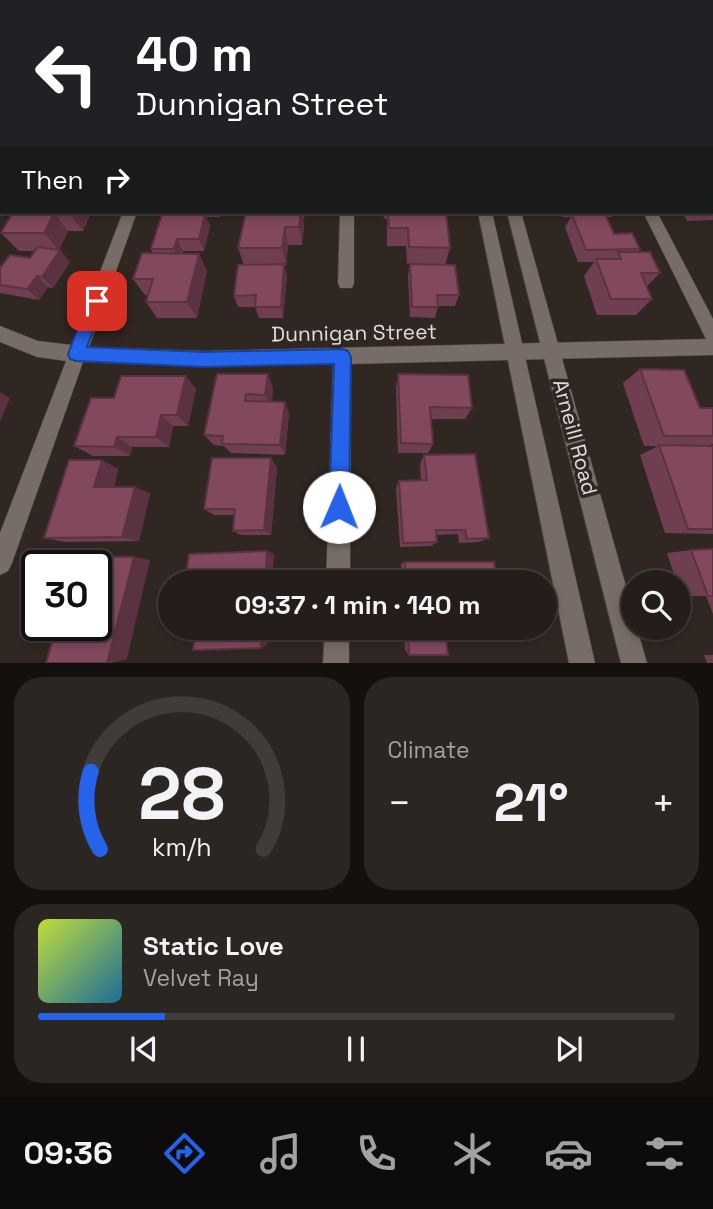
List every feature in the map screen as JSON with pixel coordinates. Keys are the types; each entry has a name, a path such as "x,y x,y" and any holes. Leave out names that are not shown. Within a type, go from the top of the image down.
{"street":[{"path":"0,563 129,214"},
{"path":"346,283 347,214"},
{"name":"Arneill Road","path":"485,214 582,663"},
{"name":"Arneill Road","path":"515,214 634,663"},
{"path":"651,214 713,335"},
{"name":"Dunnigan Street","path":"0,334 37,349 76,354 204,359 713,347"},
{"path":"338,570 342,357"},
{"path":"336,663 337,640"}],"building":[{"path":"12,214 54,214 44,233 1,233"},
{"path":"162,214 205,214 199,239 177,239 174,249 151,249"},
{"path":"246,214 301,214 299,227 285,227 282,248 238,248"},
{"path":"388,214 446,214 450,248 409,247 408,228 389,228"},
{"path":"572,214 605,214 614,234 632,233 640,249 586,250"},
{"path":"38,247 60,250 42,277 37,276 27,289 0,285 0,268 10,255 30,258"},
{"path":"618,252 650,252 660,273 641,273 652,299 611,299 596,259 621,259"},
{"path":"142,253 199,254 187,302 146,302 153,279 133,279"},
{"path":"284,264 281,307 255,307 256,295 234,296 238,265"},
{"path":"410,264 455,265 459,295 437,295 438,307 412,307"},
{"path":"640,369 684,370 700,408 713,408 713,436 664,436"},
{"path":"217,374 268,374 265,395 246,394 245,401 285,402 280,445 222,444 223,436 204,435"},
{"path":"398,374 468,375 472,408 430,407 433,444 401,443"},
{"path":"121,376 186,376 177,415 161,415 156,437 117,437 114,447 74,446 91,398 114,398"},
{"path":"659,445 713,446 713,529 688,529"},
{"path":"475,454 489,538 467,539 465,530 436,530 437,542 403,543 399,481 427,480 424,455"},
{"path":"212,458 271,458 264,530 233,531 235,509 204,509"},
{"path":"69,460 102,460 94,487 135,487 122,537 44,538"},
{"path":"713,549 713,596 708,596 691,550"},
{"path":"267,551 266,570 187,570 189,554"},
{"path":"112,557 134,557 107,663 46,663 52,641 112,641"},
{"path":"405,562 494,562 495,570 405,570"},
{"path":"194,640 261,640 261,648 193,650"},
{"path":"408,640 446,640 448,655 409,655"}],"route":[{"path":"97,301 76,354 204,359 342,357 339,507"}]}
